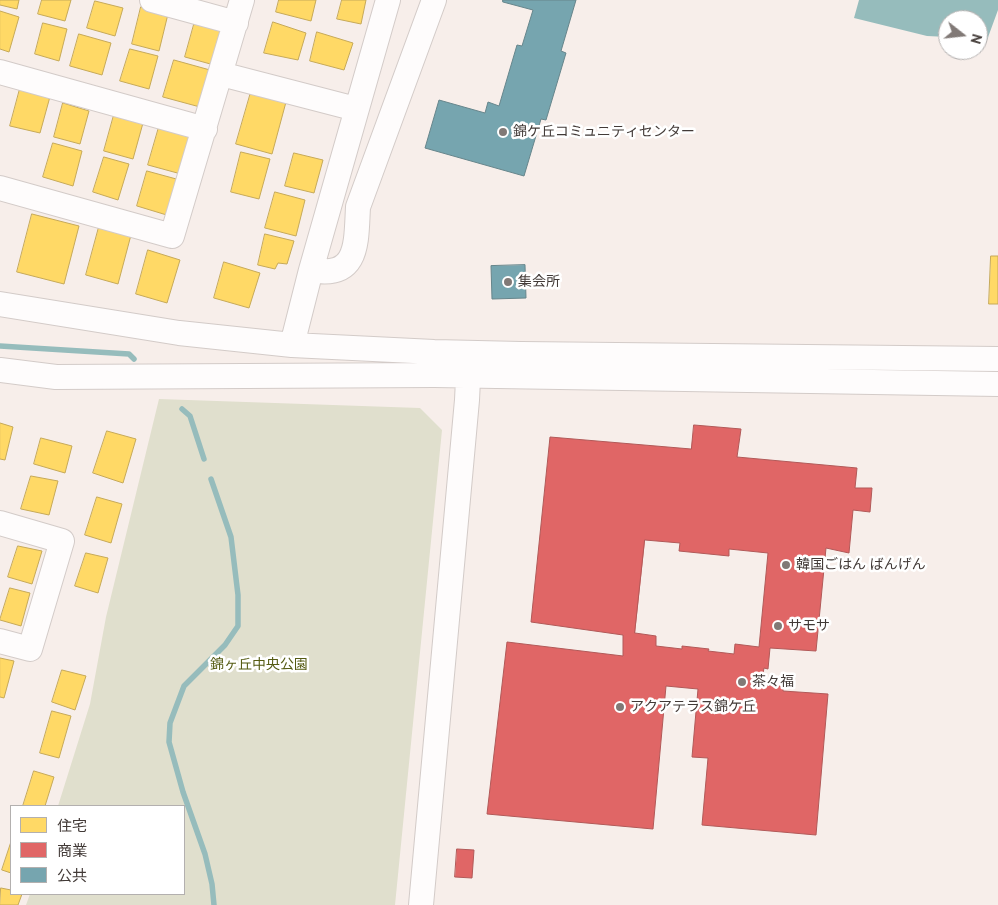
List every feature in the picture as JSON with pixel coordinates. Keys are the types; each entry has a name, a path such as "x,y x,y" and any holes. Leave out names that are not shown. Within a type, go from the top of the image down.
{"street":[{"path":"152,0 236,23"},
{"path":"0,188 172,236 242,0"},
{"path":"292,344 311,270 388,0"},
{"path":"311,270 332,272 345,266 354,255 358,207 434,0"},
{"path":"0,72 205,129"},
{"path":"221,74 356,109"},
{"path":"0,304 179,333 469,364 998,384"},
{"path":"0,370 56,377 469,364 998,359"},
{"path":"421,905 469,364"},
{"path":"0,523 62,541 30,649 0,641"}],"green space":[{"name":"錦ヶ丘中央公園","path":"159,399 420,408 442,430 395,905 26,905 30,895 185,895 185,805 58,805 90,704 106,617"}],"water":[{"path":"859,0 998,0 998,10 988,37 988,10 938,10 938,37 927,36 854,18"}],"building: 住宅":[{"path":"0,0 19,0 17,9 0,5"},
{"path":"42,0 71,0 65,21 38,14"},
{"path":"279,0 316,0 311,21 276,12"},
{"path":"342,0 366,0 361,24 337,19"},
{"path":"95,1 123,8 115,36 87,28"},
{"path":"141,7 168,14 159,51 132,44"},
{"path":"0,11 19,17 9,52 0,49"},
{"path":"195,21 224,29 214,65 185,57"},
{"path":"273,22 306,33 298,60 264,53"},
{"path":"43,23 67,29 59,61 35,54"},
{"path":"317,32 353,43 344,70 310,61"},
{"path":"79,34 111,43 102,75 70,66"},
{"path":"130,49 158,56 149,89 120,81"},
{"path":"174,60 210,70 200,107 163,97"},
{"path":"21,85 51,93 40,133 10,126"},
{"path":"251,92 286,102 272,154 236,144"},
{"path":"63,103 89,111 80,144 54,137"},
{"path":"114,115 143,123 133,159 104,151"},
{"path":"159,127 191,136 181,174 148,165"},
{"path":"53,143 82,151 73,186 43,177"},
{"path":"241,152 270,159 259,199 231,192"},
{"path":"294,153 323,160 314,193 285,186"},
{"path":"104,157 129,164 118,200 93,192"},
{"path":"147,171 180,180 170,216 137,206"},
{"path":"275,192 305,200 296,236 265,228"},
{"path":"32,214 79,226 64,284 17,272"},
{"path":"99,227 131,235 118,284 86,275"},
{"path":"265,234 294,241 287,264 278,263 275,269 258,265"},
{"path":"148,250 180,260 167,303 136,294"},
{"path":"991,256 998,256 998,304 989,304"},
{"path":"224,262 260,273 249,308 214,298"},
{"path":"0,423 13,427 5,460 0,459"},
{"path":"107,431 136,439 123,483 93,473"},
{"path":"41,438 72,446 65,473 34,464"},
{"path":"31,476 58,481 49,515 21,509"},
{"path":"97,497 122,504 111,543 85,535"},
{"path":"18,546 42,551 32,584 8,577"},
{"path":"86,553 108,558 98,593 75,586"},
{"path":"10,588 30,593 21,626 0,620"},
{"path":"0,658 14,661 4,698 0,697"},
{"path":"62,670 86,676 75,710 52,702"},
{"path":"52,711 71,716 59,758 40,753"},
{"path":"34,771 54,777 45,805 23,805"},
{"path":"10,845 10,873 2,870"},
{"path":"1,888 10,890 10,895 22,895 18,905 0,905"}],"building: 商業":[{"path":"694,425 741,429 737,457 857,468 855,488 872,488 870,512 853,510 849,553 826,548 816,651 770,648 768,669 764,668 761,685 783,686 783,691 828,694 816,835 702,825 708,758 692,757 698,689 666,686 653,829 487,814 507,642 623,656 623,635 531,622 550,437 691,449","holes":["645,540 680,543 679,551 729,556 729,549 768,553 759,647 735,644 734,654 682,646 682,649 656,646 656,636 635,633"]},
{"path":"457,849 474,850 472,878 455,877"}],"building: 公共":[{"path":"503,0 576,0 561,51 566,53 546,120 541,119 524,176 425,148 439,100 485,113 488,102 499,106 517,45 522,46 533,10 503,2"},
{"name":"集会所","path":"525,265 526,298 492,299 491,266"}],"waterway":[{"path":"0,346 129,354 134,359"},
{"path":"182,409 190,416 204,459"},
{"path":"211,479 231,537 238,595 238,626 225,645 184,686 170,723 169,742 183,792 205,854 212,884 214,905"}],"place":[{"name":"錦ケ丘コミュニティセンター","path":"503,132"},
{"name":"集会所","path":"508,282"},
{"name":"韓国ごはん ばんげん","path":"786,565"},
{"name":"サモサ","path":"778,626"},
{"name":"茶々福","path":"742,682"},
{"name":"アクアテラス錦ケ丘","path":"620,707"}]}
